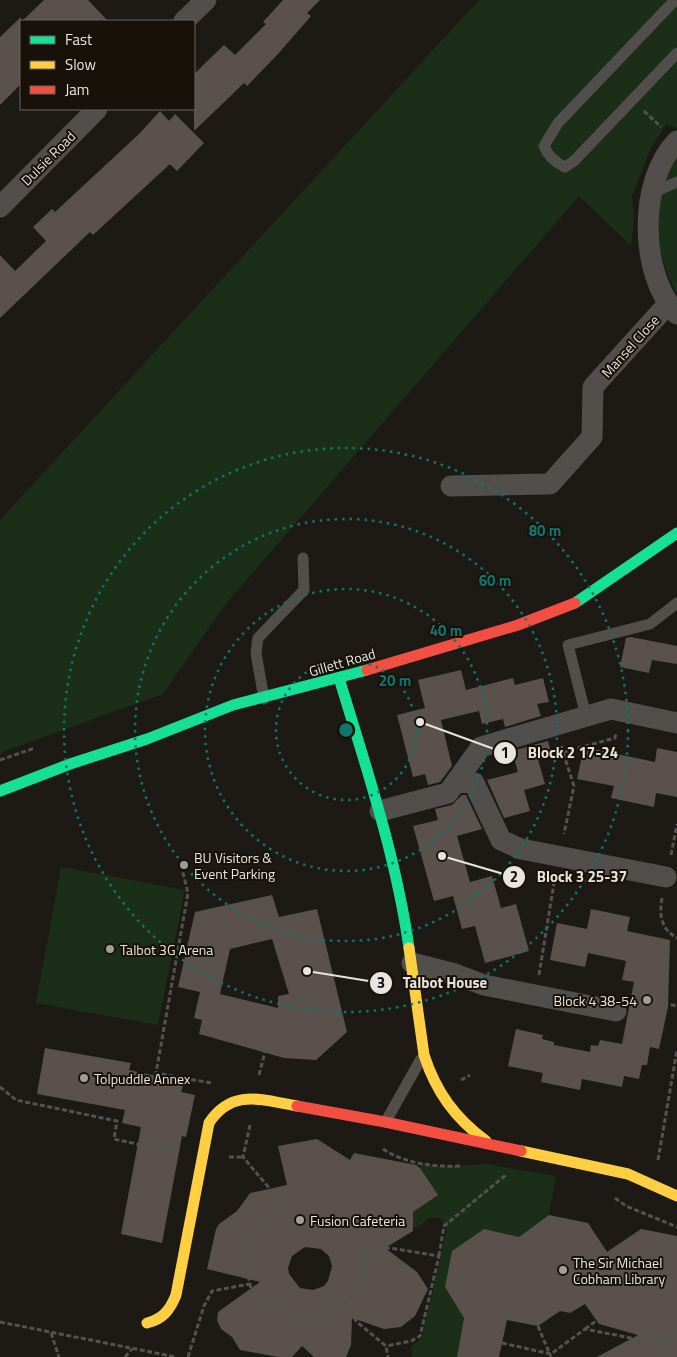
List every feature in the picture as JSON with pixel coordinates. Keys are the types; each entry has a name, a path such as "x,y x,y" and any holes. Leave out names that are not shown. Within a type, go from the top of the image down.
{"street":[{"path":"185,20 206,0"},
{"name":"Dulsie Road","path":"0,207 96,110"},
{"path":"672,309 650,247 648,203 668,150 676,141"},
{"name":"Mansel Close","path":"451,486 550,484 592,437 593,387 672,309"},
{"name":"Gillett Road","path":"0,791 70,764 147,739 233,704 264,699 518,625 581,601 676,537"},
{"path":"339,678 380,811 403,903 424,1055 436,1088 452,1114 467,1128 492,1145"},
{"path":"380,811 448,793 481,746 611,709 677,723"},
{"path":"456,782 474,783 501,840 521,849 666,877"},
{"path":"412,962 456,974 474,982 616,1011"},
{"path":"146,1323 158,1321 171,1309 176,1295 209,1123 215,1113 232,1101 250,1098 385,1122 628,1174 654,1184 676,1199"}],"lane":[{"path":"675,0 558,124 544,146 546,152 556,163 565,167 574,161 677,53"},
{"path":"652,193 677,182"},
{"path":"264,699 256,653 258,638 304,590 303,558"},
{"path":"586,716 568,645 650,624 677,603"},
{"path":"385,1122 424,1055"}],"path":[{"path":"632,100 676,141"},
{"path":"535,995 559,856 574,786 554,725"},
{"path":"181,865 188,893 156,1072 215,1083"},
{"path":"616,1011 624,1013 628,996 677,1006"},
{"path":"654,1184 677,1050"},
{"path":"264,1052 258,1080 248,1084 252,1115 243,1157 270,1189 282,1207 266,1216 256,1227 249,1240 248,1274 251,1289 263,1302 300,1318 322,1316 344,1304 357,1292 364,1274 363,1250 390,1248 438,1256"},
{"path":"0,1087 16,1100 117,1121 114,1139 201,1157"},
{"path":"379,1147 395,1157 438,1167 467,1165"},
{"path":"386,1346 411,1341 420,1336 444,1226 513,1169"},
{"path":"610,1195 626,1206 677,1227"},
{"path":"188,1357 204,1306 212,1291 250,1284"},
{"path":"344,1304 357,1322 386,1346 388,1357"},
{"path":"551,1356 596,1321"},
{"path":"0,1322 176,1357"},
{"path":"538,1326 551,1356"},
{"path":"585,1330 661,1344 677,1336"},
{"path":"51,1332 59,1357"},
{"path":"502,1343 551,1356"},
{"path":"658,1357 661,1344"},
{"path":"125,1357 133,1348"}],"green space":[{"path":"479,0 677,0 677,129 666,124 650,150 632,196 634,220 631,246 579,196 224,606 163,694 2,752 0,755 0,520"},
{"path":"677,154 677,295 663,259 658,225 659,207 663,190"},
{"name":"Talbot 3G Arena","path":"61,867 185,890 158,1025 36,1003"},
{"path":"418,1162 438,1167 486,1164 556,1176 549,1215 519,1237 484,1229 452,1251 445,1287 464,1318 457,1357 412,1357 411,1347 422,1338 447,1230 440,1218 429,1218 415,1229 408,1216 434,1197"}],"building":[{"path":"44,0 88,0 107,20 23,20"},
{"path":"283,0 320,0 307,13 311,16 278,54 247,86 244,83 194,131 195,73 224,45 235,55 266,24 263,22"},
{"path":"21,17 20,85 0,105 0,37"},
{"path":"160,111 169,121 175,114 204,143 177,171 170,164 93,235 90,232 0,318 0,255 15,271 46,241 33,227 52,209 55,212 140,133"},
{"path":"631,637 677,646 677,664 652,660 649,673 620,667 626,638"},
{"path":"461,670 466,690 513,678 515,685 543,678 549,702 537,704 541,716 505,727 503,719 482,724 479,711 441,720 452,766 440,782 428,785 425,774 413,777 397,715 425,708 418,680"},
{"path":"548,741 551,752 537,756 545,784 524,790 530,811 504,818 487,780 518,772 512,751"},
{"path":"584,747 655,762 657,748 677,752 677,797 656,793 654,807 611,798 614,786 577,779"},
{"path":"462,795 466,795 482,829 457,836 470,882 492,876 501,908 516,904 529,951 485,963 475,926 462,929 453,896 434,901 413,826 438,820 435,809 452,805"},
{"path":"272,895 279,917 317,909 347,1032 316,1060 284,1058 199,1034 202,1020 194,1018 200,992 178,987 195,912","holes":["272,939 289,994 278,996 278,1008 220,994 230,949"]},
{"name":"Block 4 38-54","path":"591,909 630,917 627,931 670,940 668,1007 659,1049 650,1047 647,1065 642,1065 639,1079 624,1076 622,1087 582,1079 580,1090 541,1082 543,1073 508,1066 516,1029 543,1035 542,1039 554,1042 554,1045 590,1052 591,1045 598,1046 600,1040 622,1044 634,982 622,980 626,961 588,953 585,967 550,960 557,923 587,929"},
{"path":"45,1048 131,1063 129,1070 184,1082 181,1092 195,1095 186,1137 182,1136 162,1243 121,1234 141,1127 122,1123 125,1110 37,1094"},
{"path":"317,1139 350,1160 354,1153 416,1165 438,1195 413,1212 413,1231 385,1248 417,1272 428,1289 415,1316 401,1327 384,1329 352,1318 351,1345 346,1357 314,1357 302,1346 292,1357 278,1357 240,1350 232,1337 221,1329 217,1320 218,1312 260,1282 207,1269 216,1229 219,1224 237,1211 250,1193 287,1185 278,1146","holes":["305,1247 321,1249 329,1256 332,1266 328,1281 324,1286 313,1290 300,1288 289,1274 288,1268 292,1256"]},
{"name":"The Sir Michael Cobham Library","path":"549,1215 588,1223 607,1252 641,1229 677,1236 677,1357 597,1357 638,1335 599,1324 585,1304 570,1313 560,1311 538,1326 507,1320 499,1357 457,1357 464,1318 445,1287 452,1251 484,1229 519,1237"}],"traffic: fast":[{"path":"575,603 677,533"},
{"path":"0,791 70,764 147,739 233,705 367,670"},
{"path":"339,678 370,778 388,846 409,948"}],"traffic: slow":[{"path":"409,948 424,1055 434,1081 456,1113 486,1141"},
{"path":"147,1323 165,1313 176,1295 209,1123 218,1112 228,1105 248,1099 297,1106"},
{"path":"521,1151 628,1174 677,1196"}],"traffic: jam":[{"path":"367,670 518,625 575,603"},
{"path":"297,1106 385,1122 521,1151"}],"place":[{"name":"Block 2 17-24","path":"420,722"},
{"name":"Block 3 25-37","path":"442,856"},
{"name":"BU Visitors & Event Parking","path":"184,865"},
{"name":"Talbot 3G Arena","path":"110,949"},
{"name":"Talbot House","path":"307,971"},
{"name":"Block 4 38-54","path":"647,1000"},
{"name":"Tolpuddle Annex","path":"84,1078"},
{"name":"Fusion Cafeteria","path":"300,1220"},
{"name":"The Sir Michael Cobham Library","path":"563,1270"}]}
